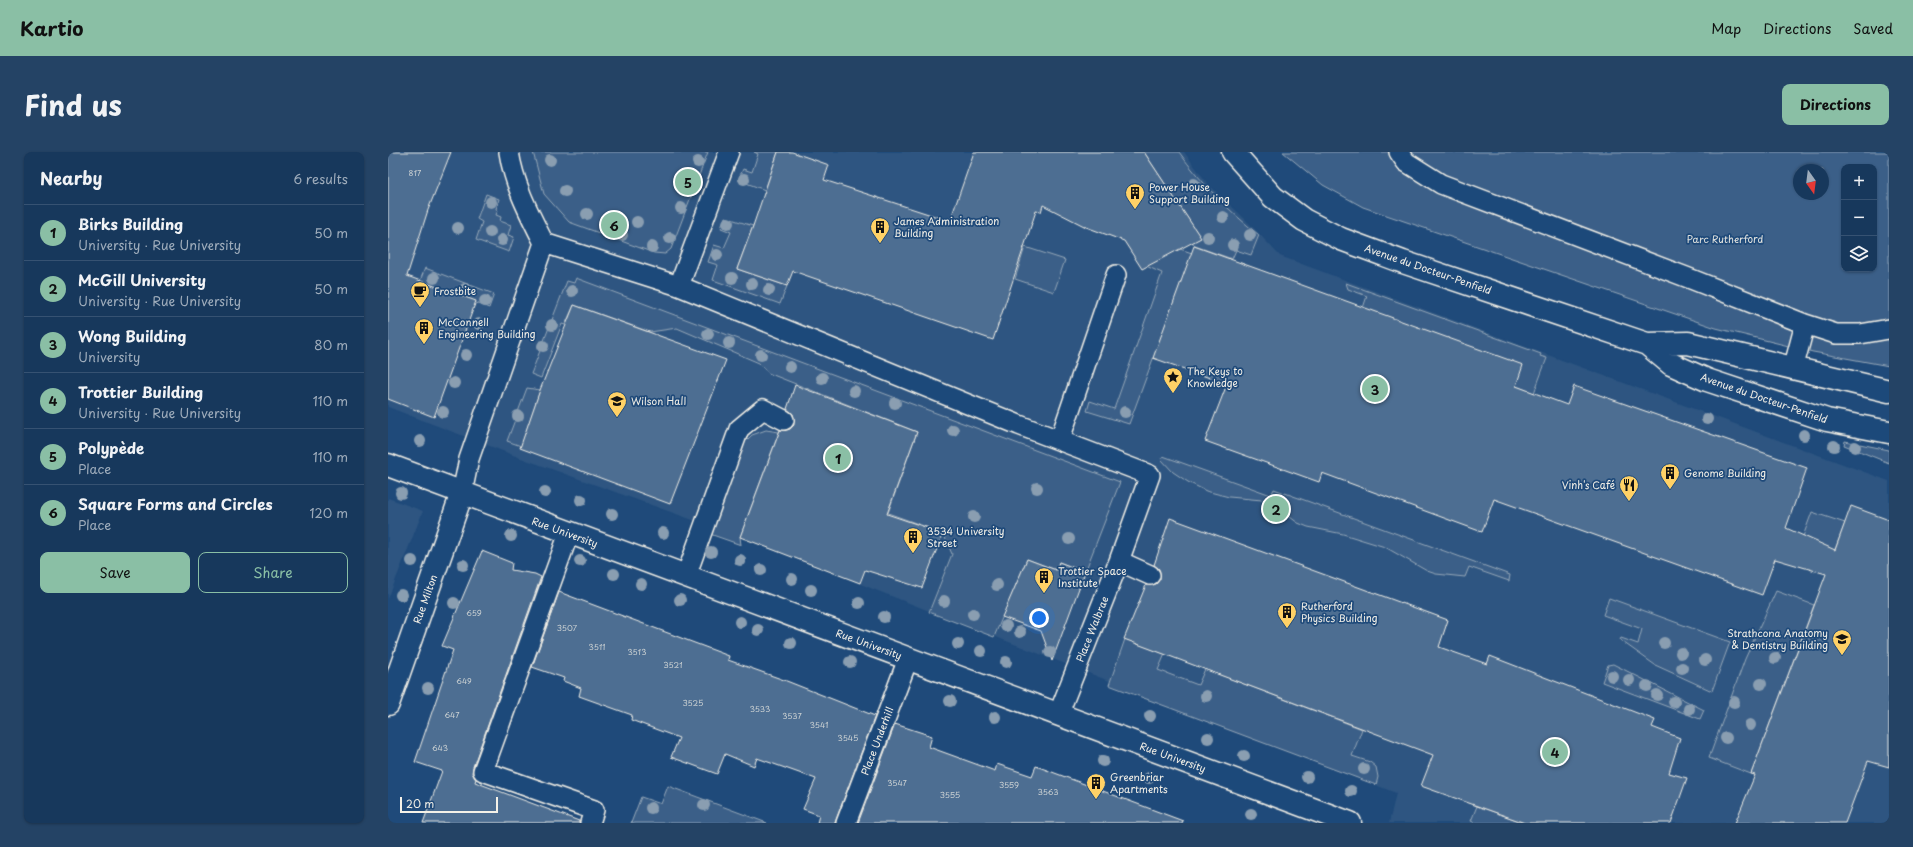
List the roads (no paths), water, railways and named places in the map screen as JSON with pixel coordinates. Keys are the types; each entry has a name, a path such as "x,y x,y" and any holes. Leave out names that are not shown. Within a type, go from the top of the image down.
{"main road":[{"name":"Avenue du Docteur-Penfield","path":"1234,152 1273,196 1304,220 1341,239 1403,262 1647,344 1688,343 1889,391"},
{"name":"Avenue du Docteur-Penfield","path":"1647,344 1671,364 1707,380 1827,420 1889,432"},
{"name":"Rue University","path":"388,465 1350,823"},
{"name":"Rue Milton","path":"388,704 462,493"}],"lane":[{"path":"462,493 469,460 544,243 522,199 512,169 509,152"},
{"path":"679,286 729,152"},
{"path":"1399,152 1406,162 1441,184 1805,324 1836,334 1860,334 1889,329"},
{"path":"544,243 679,286 1019,425 1060,439 1116,275"},
{"path":"1793,368 1805,324"},
{"path":"686,576 738,429 763,409 784,420"},
{"name":"Place Walbrae","path":"1058,715 1119,562 1150,475 1060,439"},
{"path":"569,533 483,771 594,810 590,823"},
{"path":"1119,562 1150,575"},
{"name":"Place Underhill","path":"846,823 908,659"}],"place":[{"name":"Polypède","path":"688,182"},
{"name":"Power House Support Building","path":"1135,210"},
{"name":"Square Forms and Circles","path":"614,225"},
{"name":"James Administration Building","path":"880,244"},
{"name":"Frostbite","path":"420,308"},
{"name":"McConnell Engineering Building","path":"424,345"},
{"name":"Wong Building","path":"1375,389"},
{"name":"The Keys to Knowledge","path":"1173,394"},
{"name":"Wilson Hall","path":"617,418"},
{"name":"Birks Building","path":"838,458"},
{"name":"Genome Building","path":"1670,490"},
{"name":"Vinh's Café","path":"1629,502"},
{"name":"McGill University","path":"1276,509"},
{"name":"3534 University Street","path":"913,554"},
{"name":"Trottier Space Institute","path":"1044,594"},
{"name":"Rutherford Physics Building","path":"1287,629"},
{"name":"Strathcona Anatomy & Dentistry Building","path":"1842,656"},
{"name":"Trottier Building","path":"1555,752"},
{"name":"Greenbriar Apartments","path":"1096,800"}],"park label":[{"name":"Parc Rutherford","path":"1725,239"}]}
